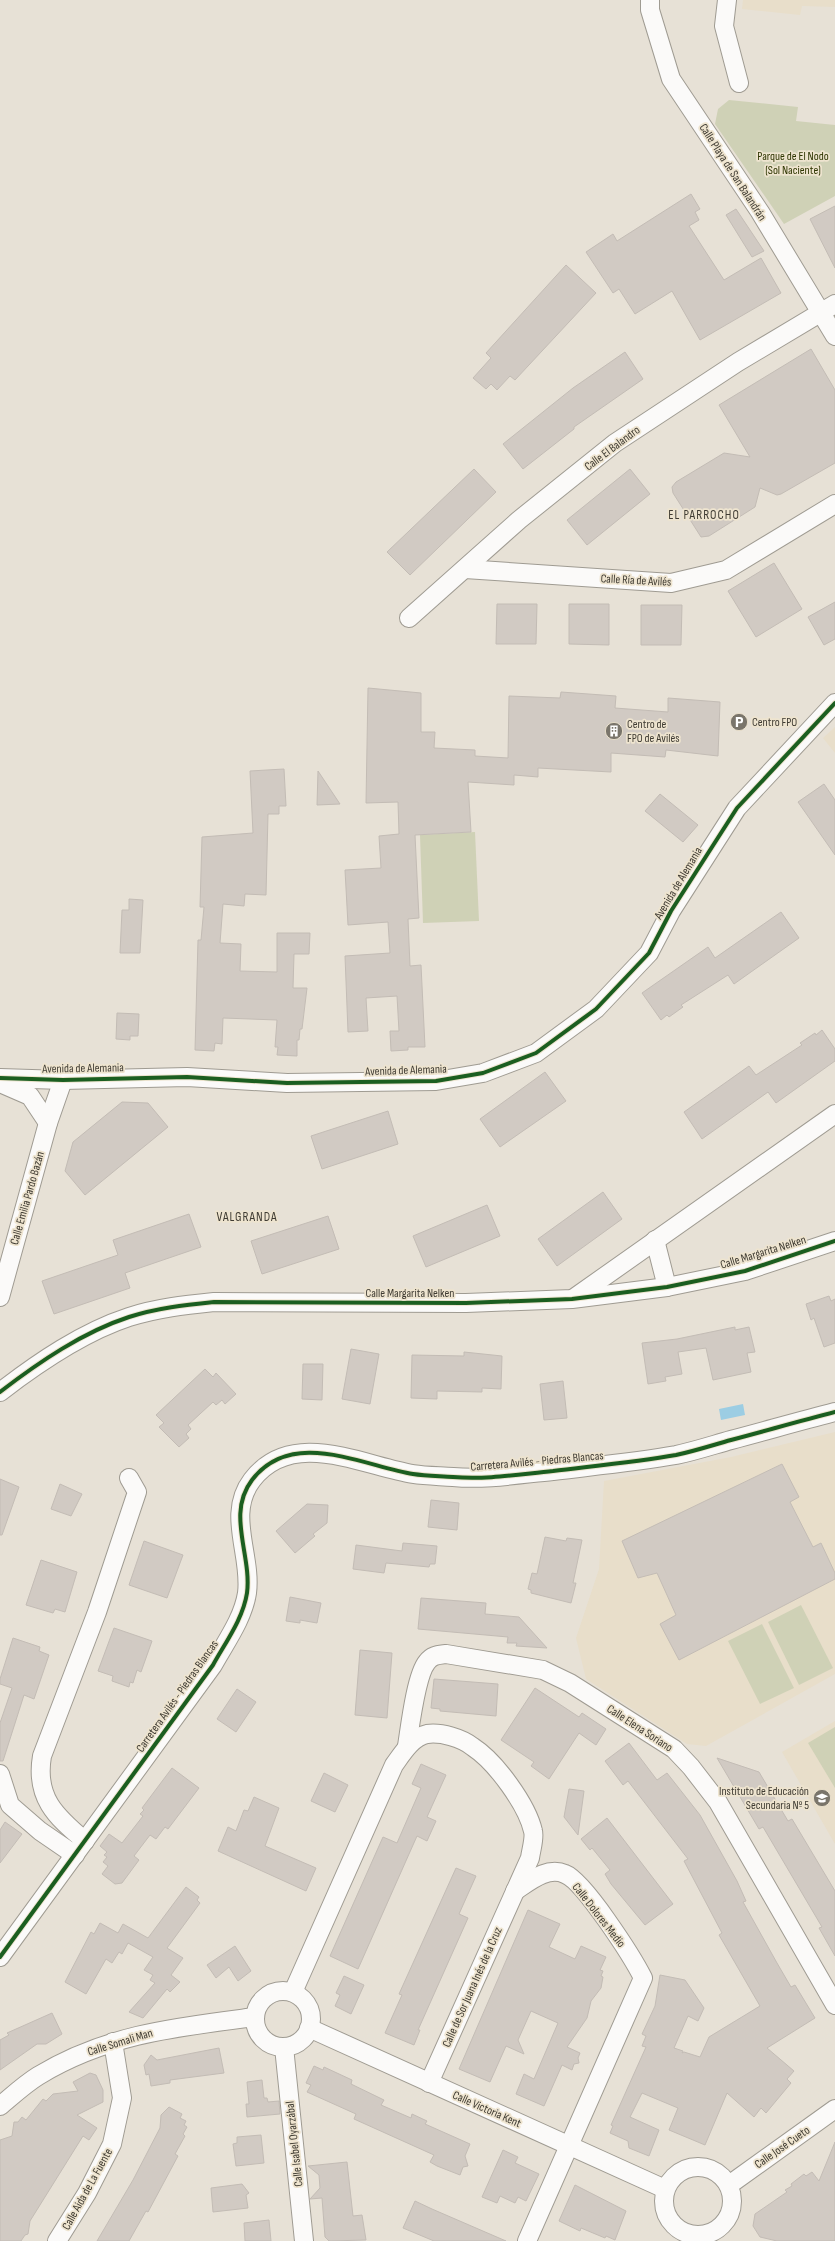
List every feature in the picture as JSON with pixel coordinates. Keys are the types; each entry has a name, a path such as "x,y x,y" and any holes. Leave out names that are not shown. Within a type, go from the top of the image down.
{"street":[{"name":"Calle Playa de San Balandrán","path":"650,0 650,10 671,79 828,307 835,336"},
{"path":"727,0 724,26 740,83"},
{"name":"Calle El Balandro","path":"408,618 520,520 616,443 738,362 828,307"},
{"name":"Calle Ría de Avilés","path":"465,569 671,583 726,570 835,504"},
{"name":"Avenida de Alemania","path":"0,1078 63,1080 187,1077 287,1083 436,1081 483,1073 536,1053 596,1009 649,953 671,911 737,808 835,703"},
{"name":"Calle Emilia Pardo Bazán","path":"0,1297 48,1123 63,1080"},
{"path":"0,1083 30,1096 48,1123"},
{"path":"572,1299 835,1114"},
{"path":"655,1240 667,1286"},
{"name":"Calle Margarita Nelken","path":"0,1392 26,1372 81,1338 128,1317 173,1306 214,1302 466,1304 572,1299 667,1286 745,1271 835,1241"},
{"name":"Carretera Avilés - Piedras Blancas","path":"0,1957 212,1665 237,1623 247,1593 246,1561 239,1520 242,1498 252,1480 272,1461 293,1453 309,1452 325,1454 414,1474 459,1478 511,1475 610,1465 678,1454 835,1412"},
{"path":"80,1848 67,1826 45,1798 39,1773 42,1756 96,1612 137,1492 129,1478"},
{"name":"Calle Elena Soriano","path":"407,1746 420,1677 426,1662 434,1656 446,1654 543,1670 570,1683 674,1749 692,1767 718,1802 835,2005"},
{"path":"293,1992 394,1765 407,1746 426,1734 451,1736 473,1746 493,1766 524,1807 533,1832 530,1858 515,1891"},
{"path":"0,1774 10,1804 40,1831 80,1848"},
{"name":"Calle Dolores Medio","path":"515,1891 538,1875 553,1873 565,1874 580,1886 633,1959 643,1978 569,2146"},
{"name":"Calle de Sor Juana Inés de la Cruz","path":"429,2083 515,1891"},
{"path":"277,1991 293,1992 305,2001 309,2009 309,2028 299,2042 284,2047 274,2046 265,2040 258,2032 255,2017 259,2003 266,1996 277,1991"},
{"name":"Calle Somali Man","path":"0,2106 37,2077 79,2054 113,2042 152,2031 255,2017"},
{"name":"Calle Victoria Kent","path":"309,2028 665,2189"},
{"name":"Calle Aida de La Fuente","path":"57,2241 86,2193 112,2144 122,2098 113,2042"},
{"name":"Calle Isabel Oyarzábal","path":"284,2047 304,2241"},
{"name":"Calle José Cueto","path":"729,2185 835,2110"},
{"path":"527,2241 569,2146"},
{"path":"696,2166 708,2168 721,2176 729,2185 732,2197 732,2209 720,2236 672,2235 663,2207 665,2189 672,2178 681,2170 696,2166"}],"shaded area":[{"path":"743,0 835,0 835,7 802,6 800,15 742,9"},
{"path":"835,727 835,753 823,738"},
{"path":"835,1432 835,1674 706,1746 687,1744 586,1679 576,1638 599,1569 604,1481 731,1457"},
{"name":"Instituto de Educación Secundaria Nº 5","path":"835,1721 835,1844 782,1752"}],"green space":[{"name":"Parque de El Nodo (Sol Naciente)","path":"729,100 798,107 796,121 835,125 835,196 784,224 715,124 718,109"},
{"path":"475,832 479,921 423,923 420,835"},
{"path":"801,1605 833,1668 799,1685 768,1622"},
{"path":"762,1624 794,1688 760,1704 728,1641"},
{"path":"835,1727 835,1788 808,1743"}],"water":[{"path":"743,1404 745,1415 721,1420 719,1409"}],"building":[{"path":"691,194 700,209 695,212 699,220 689,226 724,280 761,258 781,293 700,340 672,291 635,314 619,289 613,293 586,252 613,234 617,241"},
{"path":"835,206 835,268 810,219"},
{"path":"736,209 764,251 752,257 726,215"},
{"path":"566,265 596,293 515,380 510,376 497,390 491,384 486,389 473,378 491,358 486,353"},
{"path":"811,349 835,390 835,463 781,494 777,495 760,488 755,507 709,536 701,537 673,493 672,487 676,482 724,453 750,457 719,405"},
{"path":"625,352 643,379 574,427 574,429 523,469 503,444 573,388"},
{"path":"474,469 496,492 410,575 387,552"},
{"path":"630,469 650,494 587,545 567,520"},
{"path":"774,563 802,609 756,637 728,591"},
{"path":"835,602 835,639 824,645 808,617"},
{"path":"497,604 537,604 536,644 496,644"},
{"path":"569,604 609,604 609,645 569,644"},
{"path":"641,605 682,605 681,645 641,645"},
{"path":"368,688 421,693 421,732 435,732 434,748 475,750 475,756 508,758 509,696 560,698 561,692 616,696 615,708 668,712 668,698 720,702 718,756 666,750 665,757 611,753 611,772 538,768 538,777 514,775 514,785 468,782 471,832 415,835 419,918 408,919 410,966 421,965 425,1047 408,1047 408,1050 391,1051 390,1031 399,1031 397,996 366,998 368,1031 348,1032 345,956 390,953 388,922 348,925 345,870 381,868 379,836 399,834 398,802 366,803"},
{"path":"284,769 286,806 279,806 279,814 268,814 266,895 245,894 244,906 223,904 220,943 241,944 240,971 277,972 277,933 310,933 309,954 294,954 293,988 307,988 302,1029 300,1029 299,1040 297,1040 297,1056 277,1055 278,1047 275,1047 277,1020 223,1018 222,1044 215,1043 214,1051 195,1050 198,940 201,940 204,907 200,907 202,837 253,833 250,771"},
{"path":"318,771 340,804 317,805"},
{"path":"824,784 835,800 835,855 798,802"},
{"path":"660,794 698,825 683,842 645,811"},
{"path":"129,899 143,900 140,953 120,953 122,910 129,910"},
{"path":"781,912 799,938 734,984 728,975 681,1005 683,1007 669,1017 667,1015 661,1020 642,993 708,947 715,958"},
{"path":"117,1013 139,1014 138,1036 130,1036 130,1040 116,1039"},
{"path":"822,1030 835,1049 835,1061 776,1103 768,1092 702,1139 684,1112 749,1066 756,1075 802,1045 800,1043 815,1033 816,1035"},
{"path":"545,1072 566,1101 500,1147 480,1119"},
{"path":"122,1102 148,1103 168,1127 85,1195 65,1171 73,1142"},
{"path":"388,1111 398,1144 322,1169 311,1136"},
{"path":"603,1192 622,1219 557,1266 538,1239"},
{"path":"487,1205 500,1236 426,1267 413,1236"},
{"path":"189,1214 201,1247 125,1273 130,1288 54,1314 42,1281 118,1255 113,1240"},
{"path":"328,1216 339,1249 262,1274 251,1241"},
{"path":"829,1296 831,1301 835,1299 835,1343 824,1347 814,1318 811,1320 806,1304"},
{"path":"735,1327 735,1330 749,1327 755,1352 747,1353 751,1372 713,1380 706,1348 678,1352 682,1374 665,1377 666,1381 648,1384 642,1343 677,1339"},
{"path":"351,1349 379,1354 370,1404 342,1399"},
{"path":"464,1352 502,1356 501,1389 482,1388 482,1392 437,1391 437,1399 411,1398 412,1355 464,1356"},
{"path":"303,1364 323,1364 322,1400 302,1399"},
{"path":"205,1369 213,1377 216,1373 236,1394 225,1404 222,1400 216,1405 213,1402 188,1425 191,1429 186,1434 189,1438 179,1447 159,1427 164,1423 156,1415"},
{"path":"563,1381 567,1418 544,1420 540,1384"},
{"path":"782,1464 799,1497 790,1502 813,1547 821,1543 835,1573 835,1579 679,1660 660,1624 676,1615 657,1573 638,1578 622,1541"},
{"path":"0,1479 19,1487 2,1535 0,1535"},
{"path":"60,1484 82,1494 71,1516 51,1509"},
{"path":"431,1500 459,1503 457,1530 428,1527"},
{"path":"307,1504 328,1505 327,1523 313,1534 315,1536 295,1553 276,1531"},
{"path":"545,1537 566,1541 567,1538 582,1540 573,1583 576,1583 571,1603 531,1593 531,1590 528,1589 532,1573 537,1574"},
{"path":"144,1541 183,1555 167,1598 129,1585"},
{"path":"403,1543 437,1546 435,1564 430,1564 429,1567 386,1563 384,1573 353,1569 356,1545 402,1551"},
{"path":"41,1560 77,1572 65,1612 55,1609 53,1613 26,1605"},
{"path":"290,1597 321,1603 317,1623 300,1620 300,1623 286,1621"},
{"path":"421,1598 486,1603 485,1614 519,1617 547,1648 516,1646 517,1643 507,1643 508,1637 418,1629"},
{"path":"114,1628 152,1641 141,1672 137,1670 133,1683 130,1682 129,1687 112,1681 113,1676 98,1671"},
{"path":"13,1638 40,1647 39,1651 49,1655 34,1699 24,1695 3,1761 0,1761 0,1723 12,1688 0,1684 0,1679"},
{"path":"360,1650 392,1653 387,1718 355,1715"},
{"path":"434,1679 498,1684 496,1716 440,1711 440,1709 431,1708"},
{"path":"535,1688 579,1717 582,1713 606,1729 596,1745 579,1733 549,1779 531,1766 534,1762 501,1740"},
{"path":"237,1689 256,1702 236,1732 217,1719"},
{"path":"629,1743 657,1780 667,1773 700,1815 737,1881 746,1901 743,1902 777,1963 791,1987 795,1985 815,2018 767,2048 794,2071 787,2079 791,2083 766,2113 761,2108 754,2117 727,2093 705,2145 669,2130 678,2108 642,2093 630,2117 659,2130 649,2156 629,2148 628,2141 610,2133 613,2126 611,2125 646,2047 642,2046 646,2036 642,2034 655,2006 660,1975 685,1980 704,2008 698,2021 688,2016 674,2048 683,2051 682,2053 684,2052 700,2057 709,2037 760,2006 719,1935 722,1933 684,1861 688,1859 628,1781 623,1785 605,1761"},
{"path":"717,1758 759,1772 788,1821 792,1819 835,1891 835,1956 819,1928 822,1927 763,1827 759,1829"},
{"path":"421,1764 446,1775 427,1817 436,1821 427,1841 417,1836 358,1969 330,1956 383,1837 397,1843 421,1788 412,1784"},
{"path":"172,1768 199,1788 168,1829 165,1827 156,1839 150,1835 134,1856 139,1860 122,1883 115,1884 102,1874 108,1866 103,1862 107,1857 104,1855 107,1852 100,1846 109,1834 122,1843 143,1816 140,1814 144,1810 142,1808"},
{"path":"324,1773 348,1785 335,1812 311,1801"},
{"path":"569,1789 584,1791 578,1835 564,1817"},
{"path":"254,1797 279,1808 265,1846 316,1868 306,1891 218,1851 228,1827 236,1831 244,1810 248,1811"},
{"path":"607,1818 673,1904 645,1925 611,1884 605,1874 610,1870 592,1848 590,1850 581,1839"},
{"path":"5,1822 22,1834 0,1863 0,1830"},
{"path":"456,1868 476,1876 459,1914 468,1918 418,2030 420,2030 414,2045 385,2033 402,1995 399,1994"},
{"path":"186,1887 199,1897 197,1900 200,1903 167,1948 183,1958 171,1975 180,1982 170,1992 167,1989 143,2018 129,2012 155,1983 150,1980 153,1975 144,1970 153,1957 128,1943 122,1954 119,1952 112,1963 106,1959 86,1994 65,1982 91,1932 94,1934 100,1923 118,1933 123,1924 148,1938"},
{"path":"528,1910 560,1924 549,1947 575,1959 581,1946 606,1957 600,1970 603,1971 601,1976 603,1977 601,1988 591,2001 587,2018 567,2047 580,2053 578,2058 579,2063 574,2064 572,2070 562,2065 544,2106 516,2094 524,2074 534,2079 558,2023 531,2011 518,2040 524,2054 506,2046 490,2082 459,2069"},
{"path":"235,1946 251,1971 238,1981 229,1967 216,1978 207,1965"},
{"path":"344,1976 364,1985 351,2014 335,2006 340,1995 336,1993"},
{"path":"52,2013 62,2034 46,2044 37,2044 0,2070 0,2040 9,2035 7,2033"},
{"path":"219,2048 224,2073 170,2080 170,2083 151,2086 149,2074 146,2075 144,2065 151,2055 157,2060"},
{"path":"314,2066 323,2070 324,2067 352,2080 351,2084 384,2100 381,2105 411,2118 412,2114 427,2121 425,2124 470,2144 465,2156 468,2166 463,2167 460,2175 437,2166 430,2162 434,2155 354,2119 356,2114 307,2092 311,2085 306,2083"},
{"path":"90,2073 96,2075 103,2090 103,2102 77,2115 97,2128 89,2140 83,2136 30,2221 28,2234 25,2235 21,2241 0,2241 0,2140 12,2136 14,2122 18,2122 22,2117 26,2120 43,2099 46,2101 53,2094 78,2091 73,2082"},
{"path":"262,2080 264,2098 267,2098 268,2102 279,2101 280,2114 247,2117 246,2104 249,2104 247,2082"},
{"path":"169,2107 182,2114 180,2118 186,2121 184,2125 187,2127 183,2134 185,2136 175,2154 178,2156 148,2212 146,2211 129,2241 97,2241 133,2180 160,2128 161,2115"},
{"path":"261,2135 264,2163 236,2166 233,2144 237,2143 237,2137"},
{"path":"835,2142 835,2241 777,2241 760,2237 753,2226 755,2214 787,2192 785,2190 792,2186 791,2184 804,2174 806,2176 812,2172 819,2181"},
{"path":"503,2150 518,2157 515,2163 539,2174 526,2201 518,2197 515,2203 500,2196 497,2203 482,2197"},
{"path":"347,2162 353,2216 362,2215 366,2240 329,2241 325,2237 322,2198 310,2199 320,2188 319,2175 308,2166"},
{"path":"242,2184 249,2193 246,2195 248,2208 213,2212 211,2188"},
{"path":"575,2185 626,2211 615,2240 606,2236 605,2238 581,2228 580,2231 559,2221"},
{"path":"415,2201 506,2241 434,2241 403,2228"},
{"path":"269,2220 271,2241 245,2241 244,2223"}],"cycle path":[{"path":"0,1078 63,1080 187,1077 287,1083 436,1081 483,1073 536,1053 596,1009 649,953 671,911 737,808 835,703"},
{"path":"0,1392 46,1359 78,1339 112,1323 161,1309 214,1302 466,1303 572,1299 667,1287 745,1271 835,1241"},
{"path":"0,1957 213,1665 238,1621 245,1603 248,1579 240,1521 241,1507 245,1493 252,1480 268,1464 287,1456 307,1453 328,1454 418,1475 465,1478 503,1476 615,1464 676,1455 835,1412"}],"place":[{"name":"Centro FPO","path":"739,722"},
{"name":"Centro de FPO de Avilés","path":"614,731"},
{"name":"Instituto de Educación Secundaria Nº 5","path":"822,1798"}],"district":[{"name":"EL PARROCHO","path":"704,514"},
{"name":"VALGRANDA","path":"247,1216"}]}
